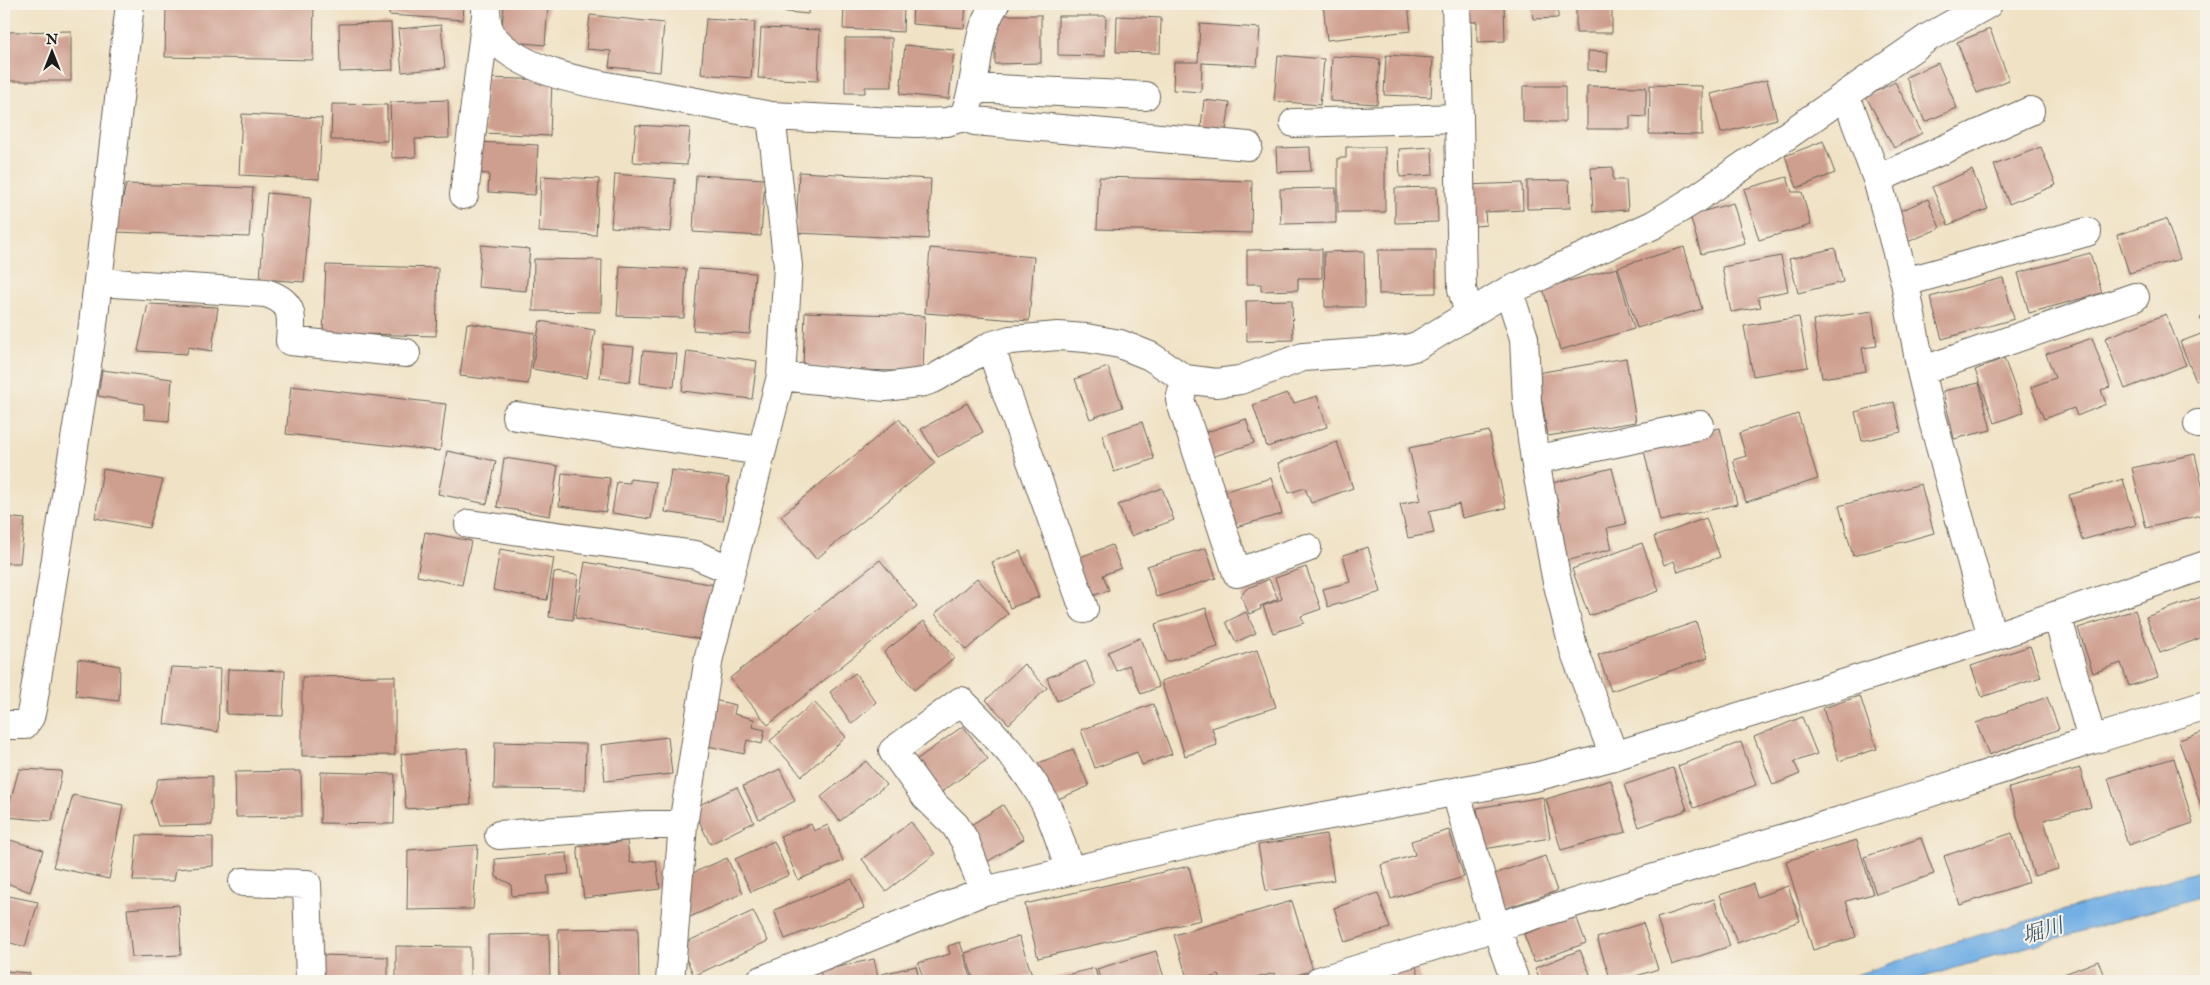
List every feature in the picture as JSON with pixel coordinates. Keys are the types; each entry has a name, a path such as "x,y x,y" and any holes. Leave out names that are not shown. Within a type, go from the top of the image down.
{"street":[{"path":"4,725 24,725 30,717 32,708 90,343 130,4"},
{"path":"963,117 970,104 986,16 994,4"},
{"path":"1456,4 1462,289 1469,314"},
{"path":"781,376 899,387 935,378 990,346 1010,340 1058,336 1086,338 1120,344 1150,356 1185,379 1216,383 1240,380 1303,357 1406,349 1428,340 1504,293 1653,226 1846,96 1929,37 1988,4"},
{"path":"486,10 491,35 503,47 524,60 546,70 593,83 771,116 916,123 947,122 963,117 975,121 1248,146"},
{"path":"464,196 486,10"},
{"path":"973,88 1145,96"},
{"path":"1846,96 1876,179 1905,282 1921,371 1992,637"},
{"path":"1876,179 2030,111"},
{"path":"670,981 683,825 709,657 781,376 788,266 771,116"},
{"path":"1294,123 1458,118"},
{"path":"1905,282 2087,232"},
{"path":"98,282 266,293 281,298 288,307 292,323 290,341 406,353"},
{"path":"1504,293 1513,304 1524,338 1528,402 1535,460 1556,577 1574,650 1614,756"},
{"path":"1921,371 2136,297"},
{"path":"990,346 1084,609"},
{"path":"1185,379 1180,400 1237,573 1307,548"},
{"path":"516,416 761,451"},
{"path":"1535,460 1700,425"},
{"path":"469,524 696,555 731,570"},
{"path":"760,981 984,891 1238,832 1534,777 1614,756 1992,637 2206,565"},
{"path":"2057,615 2092,740"},
{"path":"984,891 966,841 955,825 926,798 893,751 961,701 1004,743 1033,782 1056,828 1070,871"},
{"path":"1319,981 1882,808 2206,705"},
{"path":"1461,791 1460,807 1496,927 1515,981"},
{"path":"499,835 645,825 683,825"},
{"path":"243,882 307,884 310,981"}],"water":[{"name":"堀川","path":"2206,869 2206,895 1910,981 1838,981 1952,943"}],"building":[{"path":"166,4 314,4 313,60 165,57"},
{"path":"390,4 464,4 463,20 389,15"},
{"path":"504,4 548,6 545,45 501,41"},
{"path":"767,4 809,4 808,14 767,10"},
{"path":"844,4 904,4 903,32 843,29"},
{"path":"913,4 966,4 964,28 912,24"},
{"path":"1323,4 1408,4 1411,31 1327,40"},
{"path":"1463,4 1504,4 1505,41 1477,42 1477,22 1464,22"},
{"path":"1514,4 1558,4 1558,18 1533,19 1532,6 1514,6"},
{"path":"1576,4 1612,4 1612,33 1576,33"},
{"path":"590,15 664,23 660,72 609,67 611,51 586,49"},
{"path":"995,15 1041,15 1041,63 995,64"},
{"path":"1058,16 1106,16 1105,56 1058,55"},
{"path":"1117,16 1161,18 1160,53 1116,52"},
{"path":"706,19 755,22 751,78 701,74"},
{"path":"391,23 393,70 340,72 339,24"},
{"path":"1200,24 1260,28 1257,66 1202,63 1201,92 1173,90 1174,62 1198,62"},
{"path":"441,25 445,68 402,72 398,29"},
{"path":"761,28 820,30 818,81 758,78"},
{"path":"1990,29 2009,80 1977,93 1957,42"},
{"path":"71,31 71,81 4,81 4,32"},
{"path":"845,38 892,38 892,87 865,87 865,93 845,93"},
{"path":"905,45 954,50 949,99 900,94"},
{"path":"1588,51 1608,52 1607,71 1588,70"},
{"path":"1278,55 1324,59 1320,105 1274,101"},
{"path":"1386,55 1433,58 1431,97 1384,95"},
{"path":"1332,56 1380,59 1377,104 1330,101"},
{"path":"1938,63 1957,108 1925,122 1906,77"},
{"path":"486,78 552,80 550,136 484,133"},
{"path":"1767,80 1777,119 1721,133 1711,94"},
{"path":"1895,82 1922,133 1894,148 1866,97"},
{"path":"1650,85 1702,86 1702,135 1649,134"},
{"path":"1523,86 1565,86 1565,122 1523,122"},
{"path":"1587,86 1646,87 1646,117 1630,116 1630,129 1587,129"},
{"path":"448,100 449,138 415,139 416,157 392,158 390,102"},
{"path":"1204,100 1230,103 1226,130 1201,127"},
{"path":"332,104 387,105 387,141 331,140"},
{"path":"242,114 322,118 319,179 239,175"},
{"path":"636,125 690,128 687,165 633,162"},
{"path":"1823,141 1835,173 1797,188 1785,156"},
{"path":"478,142 538,145 535,195 488,192 489,174 476,173"},
{"path":"1310,147 1311,171 1277,172 1276,148"},
{"path":"1346,147 1385,147 1385,212 1338,212 1338,158 1346,158"},
{"path":"1432,147 1433,175 1400,177 1399,149"},
{"path":"2041,147 2056,185 2009,204 1994,165"},
{"path":"1613,167 1613,180 1626,180 1628,210 1593,212 1591,168"},
{"path":"1972,170 1988,209 1948,225 1932,187"},
{"path":"799,172 931,179 928,239 796,233"},
{"path":"615,174 675,179 671,232 611,227"},
{"path":"696,175 765,179 761,236 693,232"},
{"path":"541,176 599,179 596,235 539,232"},
{"path":"1099,177 1252,181 1251,233 1097,229"},
{"path":"1787,177 1792,192 1802,192 1811,225 1759,240 1744,189"},
{"path":"1569,180 1570,208 1527,209 1527,181"},
{"path":"1522,183 1523,210 1485,212 1486,225 1466,227 1465,185"},
{"path":"126,184 253,188 249,237 116,232"},
{"path":"1437,187 1438,222 1395,223 1395,188"},
{"path":"1336,188 1336,223 1281,224 1280,189"},
{"path":"267,193 311,197 304,282 260,279"},
{"path":"1928,199 1940,228 1903,244 1890,215"},
{"path":"1733,203 1745,243 1701,254 1690,215"},
{"path":"2166,219 2180,259 2129,273 2117,235"},
{"path":"481,245 530,249 526,291 478,287"},
{"path":"1684,247 1702,309 1637,328 1618,267"},
{"path":"930,248 1034,257 1029,321 925,313"},
{"path":"1835,248 1843,282 1798,293 1789,259"},
{"path":"1322,249 1322,278 1298,278 1298,290 1261,291 1261,284 1247,284 1247,250"},
{"path":"1378,250 1436,250 1436,293 1379,294"},
{"path":"1364,251 1365,307 1325,307 1324,252"},
{"path":"2090,253 2102,293 2029,313 2018,273"},
{"path":"1781,256 1788,291 1758,297 1761,307 1731,312 1722,267"},
{"path":"534,259 602,260 601,312 533,311"},
{"path":"326,265 438,268 436,336 323,333"},
{"path":"620,266 686,269 684,318 617,316"},
{"path":"1617,268 1634,329 1560,350 1543,288"},
{"path":"698,269 755,273 750,334 693,330"},
{"path":"2003,278 2014,319 1942,339 1930,297"},
{"path":"1292,300 1293,340 1247,341 1246,301"},
{"path":"148,304 218,307 212,351 188,347 187,354 138,351"},
{"path":"1872,311 1877,346 1862,348 1866,371 1822,378 1813,320"},
{"path":"805,312 925,316 923,372 803,368"},
{"path":"2166,314 2186,365 2125,389 2105,338"},
{"path":"2206,315 2206,332 2200,318"},
{"path":"1799,317 1808,367 1753,376 1744,326"},
{"path":"540,321 595,330 587,378 532,369"},
{"path":"467,323 535,333 528,384 460,376"},
{"path":"2206,332 2206,376 2196,381 2180,342"},
{"path":"2092,338 2110,387 2101,390 2106,404 2077,416 2074,408 2044,419 2031,387 2055,378 2046,354"},
{"path":"603,344 634,347 630,382 600,378"},
{"path":"643,351 677,354 674,387 640,383"},
{"path":"687,351 757,361 752,399 682,391"},
{"path":"1626,358 1636,422 1548,436 1537,373"},
{"path":"2004,358 2024,412 1995,423 1975,370"},
{"path":"1108,367 1123,407 1090,419 1075,379"},
{"path":"102,370 172,379 169,421 144,419 144,404 98,396"},
{"path":"1979,383 1991,430 1954,439 1943,391"},
{"path":"291,386 446,404 440,451 286,434"},
{"path":"1287,393 1294,403 1317,396 1327,427 1267,447 1253,405"},
{"path":"1894,402 1901,432 1862,441 1855,412"},
{"path":"967,403 983,432 938,457 921,429"},
{"path":"1798,414 1818,479 1746,502 1733,460 1746,456 1739,433"},
{"path":"899,419 935,463 816,559 781,516"},
{"path":"1246,419 1254,443 1212,457 1204,433"},
{"path":"1142,422 1154,459 1114,472 1102,435"},
{"path":"1720,428 1737,504 1660,521 1643,446"},
{"path":"1489,431 1506,508 1462,518 1459,504 1429,511 1434,533 1408,538 1400,504 1421,500 1409,448"},
{"path":"1337,442 1353,488 1311,503 1305,488 1289,493 1278,463"},
{"path":"447,451 496,461 487,504 438,494"},
{"path":"2195,454 2206,503 2206,514 2146,528 2132,468"},
{"path":"504,458 558,466 550,516 497,507"},
{"path":"1612,468 1626,524 1607,528 1612,549 1566,561 1554,513 1560,512 1553,483"},
{"path":"103,469 163,480 149,528 95,518"},
{"path":"671,470 729,478 723,521 665,512"},
{"path":"562,473 610,478 606,512 559,506"},
{"path":"1271,478 1282,514 1232,528 1222,492"},
{"path":"630,479 656,482 651,519 612,513 617,482 630,483"},
{"path":"2123,479 2136,525 2082,540 2069,495"},
{"path":"1921,484 1934,533 1853,556 1839,506"},
{"path":"1162,488 1174,520 1131,536 1118,505"},
{"path":"4,517 25,519 20,563 4,563"},
{"path":"1706,518 1720,557 1678,572 1674,561 1664,565 1654,537"},
{"path":"425,532 471,541 462,585 417,576"},
{"path":"1642,543 1659,591 1589,616 1572,569"},
{"path":"1112,545 1121,568 1103,575 1109,590 1089,597 1075,559"},
{"path":"1368,547 1381,592 1328,607 1323,589 1350,582 1343,555"},
{"path":"1206,548 1216,578 1156,597 1147,566"},
{"path":"500,549 554,558 547,600 493,590"},
{"path":"1020,551 1039,597 1010,608 992,562"},
{"path":"880,560 917,606 768,725 730,678"},
{"path":"585,562 715,585 706,640 575,618"},
{"path":"1306,567 1321,609 1301,616 1304,623 1273,633 1263,606 1282,599 1275,578"},
{"path":"554,572 578,575 573,620 549,617"},
{"path":"977,578 1008,614 966,650 935,614"},
{"path":"1269,579 1278,599 1260,606 1261,609 1249,614 1241,596 1246,589"},
{"path":"2206,595 2206,636 2160,653 2146,617"},
{"path":"1206,608 1218,647 1166,662 1155,624"},
{"path":"2135,610 2158,677 2129,686 2121,663 2093,673 2078,628"},
{"path":"1246,612 1256,633 1236,642 1226,622"},
{"path":"924,621 954,658 914,690 884,652"},
{"path":"1696,622 1708,658 1611,691 1598,655"},
{"path":"1140,638 1159,687 1141,694 1129,665 1116,671 1108,652"},
{"path":"2030,646 2041,677 1982,697 1971,666"},
{"path":"1257,650 1276,707 1212,728 1217,745 1185,756 1161,681"},
{"path":"78,659 120,666 119,701 76,696"},
{"path":"1086,661 1096,685 1057,701 1047,678"},
{"path":"1024,664 1047,688 1009,724 986,700"},
{"path":"171,667 220,669 218,732 164,724"},
{"path":"228,669 285,671 283,716 226,714"},
{"path":"855,673 876,702 852,724 830,692"},
{"path":"395,676 395,755 302,756 302,677"},
{"path":"1860,696 1877,749 1839,761 1823,708"},
{"path":"2047,697 2059,729 1989,755 1976,723"},
{"path":"709,699 736,705 734,714 754,719 752,727 765,730 762,744 747,740 744,754 708,746"},
{"path":"814,702 846,737 802,776 770,741"},
{"path":"1153,704 1172,754 1142,765 1137,752 1095,768 1081,730"},
{"path":"1802,717 1817,754 1794,762 1800,774 1773,785 1754,737"},
{"path":"963,726 988,759 940,793 916,760"},
{"path":"2206,731 2206,807 2202,809 2179,740"},
{"path":"668,737 672,774 605,781 601,745"},
{"path":"495,742 586,744 585,790 494,789"},
{"path":"1741,742 1756,785 1694,808 1678,766"},
{"path":"467,748 471,804 406,809 401,754"},
{"path":"1073,749 1089,786 1051,802 1034,765"},
{"path":"2174,758 2193,823 2128,845 2108,778"},
{"path":"866,761 886,785 840,821 821,797"},
{"path":"1673,768 1687,810 1639,827 1624,785"},
{"path":"2080,768 2091,807 2044,820 2058,869 2034,876 2009,788"},
{"path":"19,769 62,771 52,821 6,817"},
{"path":"780,769 795,801 759,819 743,786"},
{"path":"301,771 302,816 236,817 235,772"},
{"path":"321,772 395,774 394,824 320,823"},
{"path":"212,776 212,825 158,826 151,803 158,779"},
{"path":"1611,780 1626,832 1561,850 1546,799"},
{"path":"737,787 754,822 710,844 693,808"},
{"path":"73,795 123,805 109,879 53,867"},
{"path":"1543,797 1550,838 1484,849 1477,808"},
{"path":"1003,805 1024,839 987,862 966,828"},
{"path":"911,822 935,854 886,891 862,859"},
{"path":"811,824 814,831 828,825 843,861 798,880 780,836"},
{"path":"1449,830 1464,877 1391,899 1381,865 1415,855 1411,841"},
{"path":"2012,833 2029,882 1960,905 1944,856"},
{"path":"1326,834 1334,880 1266,891 1258,845"},
{"path":"137,835 213,837 213,866 176,869 174,881 133,881"},
{"path":"4,838 43,850 30,892 4,882"},
{"path":"1921,838 1934,874 1876,894 1864,857"},
{"path":"1857,840 1873,894 1846,901 1856,937 1813,950 1786,861"},
{"path":"627,841 630,863 656,860 660,889 584,898 577,847"},
{"path":"774,841 789,875 751,892 735,859"},
{"path":"478,845 473,909 407,910 408,850"},
{"path":"567,853 569,874 547,876 549,893 512,896 511,884 496,877 495,859"},
{"path":"1545,856 1557,891 1498,911 1486,877"},
{"path":"727,858 743,893 690,917 681,897 686,876"},
{"path":"1189,866 1201,920 1038,958 1025,904"},
{"path":"852,879 864,908 785,939 774,910"},
{"path":"1753,884 1757,897 1788,886 1800,921 1737,943 1720,895"},
{"path":"1378,893 1390,928 1345,942 1334,908"},
{"path":"4,895 38,902 25,947 4,941"},
{"path":"1714,899 1730,946 1672,965 1657,918"},
{"path":"1292,901 1313,970 1277,981 1275,973 1244,981 1221,981 1219,975 1197,981 1188,981 1174,935"},
{"path":"179,905 181,955 132,957 127,909"},
{"path":"753,911 768,941 694,976 680,945"},
{"path":"1576,916 1586,943 1534,962 1524,934"},
{"path":"1643,923 1658,969 1621,981 1611,981 1597,938"},
{"path":"638,928 639,981 559,981 558,929"},
{"path":"549,934 550,981 488,981 488,935"},
{"path":"1019,936 1032,975 1013,981 974,981 965,953"},
{"path":"960,942 972,981 924,981 918,963 950,954 948,946"},
{"path":"396,946 470,947 470,981 396,981"},
{"path":"1580,950 1590,974 1580,978 1582,981 1541,981 1535,968"},
{"path":"1156,951 1165,981 1101,981 1097,969"},
{"path":"321,955 388,957 388,981 321,981"},
{"path":"874,959 879,981 823,981 820,971"},
{"path":"2098,961 2106,981 2046,981"},
{"path":"1415,964 1421,981 1373,981 1372,979"},
{"path":"916,966 920,981 884,981 882,974"},
{"path":"1095,968 1098,981 1041,981"},
{"path":"4,971 30,973 29,981 4,981"}]}
